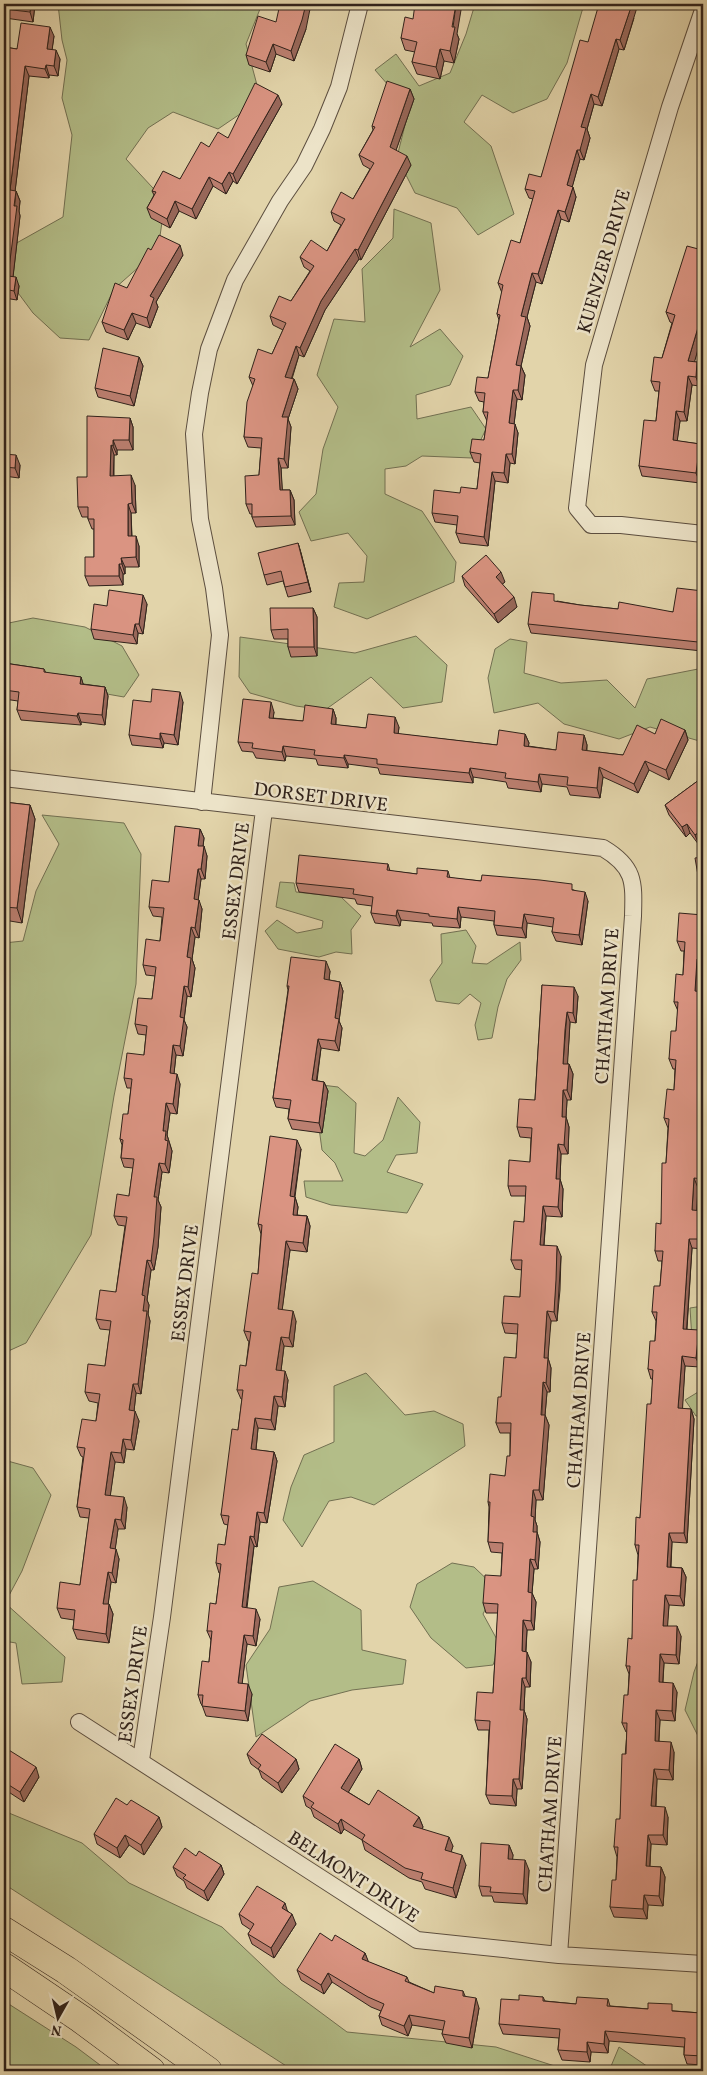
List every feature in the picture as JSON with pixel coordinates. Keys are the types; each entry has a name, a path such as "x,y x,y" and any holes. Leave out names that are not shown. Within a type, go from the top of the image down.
{"highway":[{"path":"4,1931 95,1990 208,2071"},
{"path":"4,1967 81,2019 151,2071"}],"street":[{"path":"202,802 220,634 214,588 200,519 194,434 200,393 209,349 235,280 280,202 304,166 322,129 339,87 360,4"},
{"name":"KUENZER DRIVE","path":"703,10 670,107 594,365 577,508 591,525 621,525 703,534"},
{"name":"DORSET DRIVE","path":"4,778 264,810 603,848 617,856 627,868"},
{"name":"ESSEX DRIVE","path":"141,1760 162,1617 264,810"},
{"name":"CHATHAM DRIVE","path":"559,1956 633,916 633,884 627,868"},
{"name":"BELMONT DRIVE","path":"79,1722 141,1760 217,1812 417,1940 559,1956 703,1964"}],"green space":[{"path":"58,4 262,4 246,44 257,85 243,112 218,129 173,112 148,128 126,159 165,201 158,250 114,289 89,340 60,338 33,313 10,282 13,245 63,217 72,135 62,98 67,60 62,40"},
{"path":"475,4 584,4 567,63 547,99 513,113 482,95 464,122 491,146 514,214 478,235 457,208 415,193 397,157 409,109 375,70 396,54 419,86 450,73 466,34"},
{"path":"394,209 431,223 440,290 410,347 440,329 463,356 450,385 416,395 417,419 471,407 486,429 472,458 422,456 406,466 385,469 385,494 422,511 456,562 454,582 367,619 334,607 339,583 364,582 367,556 348,533 311,541 299,512 316,494 323,449 338,407 317,375 334,319 365,322 362,269 393,238"},
{"path":"33,618 85,627 122,646 139,675 124,697 4,676 4,624"},
{"path":"416,636 447,665 442,702 403,708 371,677 325,710 296,706 250,693 239,677 240,637 355,653"},
{"path":"510,639 527,642 524,673 561,683 607,680 635,708 647,679 698,669 703,666 703,742 650,727 619,739 564,724 538,703 494,713 488,678 495,649"},
{"path":"42,815 124,823 141,854 136,984 114,1096 91,1235 26,1343 4,1353 4,943 23,941 36,891 59,844"},
{"path":"280,882 294,883 296,892 341,897 361,916 351,930 352,954 336,952 319,957 278,949 265,931 277,920 297,933 322,928 323,921 276,907"},
{"path":"466,930 476,946 472,963 487,964 520,942 521,960 507,979 498,1007 492,1038 478,1040 475,1025 481,1003 470,994 459,1004 436,1001 430,980 442,963 441,934"},
{"path":"322,1085 338,1087 356,1103 354,1153 365,1156 383,1140 398,1097 420,1122 417,1153 396,1155 387,1172 423,1184 407,1213 331,1205 306,1197 304,1181 343,1181 335,1163 322,1150 317,1113"},
{"path":"703,1306 703,1345 692,1340 690,1308"},
{"path":"366,1373 405,1415 434,1411 463,1424 465,1446 374,1505 351,1497 329,1501 302,1547 283,1520 291,1487 304,1455 334,1442 334,1386"},
{"path":"703,1389 703,1416 696,1416 685,1400"},
{"path":"4,1460 33,1468 51,1495 22,1571 5,1603 65,1657 62,1682 22,1684 16,1643 4,1641"},
{"path":"452,1563 474,1567 496,1588 483,1614 500,1645 493,1665 466,1668 431,1638 410,1607 417,1584"},
{"path":"313,1581 361,1610 362,1650 406,1660 403,1684 352,1690 310,1701 256,1737 246,1665 270,1629 279,1587"},
{"path":"703,1648 703,1746 685,1710 694,1672"},
{"path":"4,1811 82,1843 129,1883 222,1927 281,1983 347,2032 496,2047 570,2071 294,2071 4,1884"},
{"path":"4,2001 76,2047 108,2071 4,2071"},
{"path":"619,2047 654,2071 609,2071"}],"building":[{"path":"4,4 31,4 30,12 4,9"},
{"path":"280,4 306,4 291,51 273,44 266,62 246,55 258,16 276,22"},
{"path":"415,4 456,4 452,27 455,27 450,51 440,49 436,67 412,62 417,42 401,38 405,17 413,19"},
{"path":"599,4 632,4 620,40 616,39 598,97 591,94 581,127 586,128 580,150 577,150 567,185 573,187 565,212 558,210 538,274 532,273 521,316 526,317 516,365 521,366 518,390 513,390 509,423 515,424 512,454 506,454 504,473 492,472 484,537 456,533 458,516 432,513 434,490 460,493 461,487 477,489 481,454 470,452 472,439 484,440 488,412 483,412 485,393 475,392 477,377 488,378 500,315 497,314 503,285 498,283 511,240 520,243 535,191 525,189 529,174 541,177 580,40 588,42"},
{"path":"21,23 50,27 47,49 56,50 54,66 46,65 45,69 25,66 10,190 16,191 14,206 17,206 8,276 16,277 14,291 4,289 4,47 17,49"},
{"path":"387,81 410,89 390,147 407,156 358,250 355,249 321,301 300,348 296,346 285,377 294,379 282,417 288,417 284,459 278,458 280,490 290,490 291,516 252,517 252,504 246,504 245,476 259,475 262,438 244,437 247,402 255,379 249,377 258,349 272,354 286,323 270,316 279,296 291,301 314,266 300,257 311,240 327,251 345,219 331,212 341,192 353,199 374,163 359,155 375,127 372,126"},
{"path":"255,83 278,95 233,174 229,172 222,184 209,177 192,209 175,201 167,219 147,208 156,192 152,191 163,171 180,179 201,142 209,147 218,132 228,138"},
{"path":"159,235 180,245 150,296 154,298 147,318 132,313 124,330 102,322 115,283 127,288 148,248 151,250"},
{"path":"687,246 702,250 703,247 703,314 688,361 697,362 696,377 688,376 684,412 676,411 673,440 700,444 696,473 639,466 644,420 656,421 660,382 651,381 654,357 662,358 675,315 666,312"},
{"path":"103,348 139,357 130,396 95,388"},
{"path":"87,416 130,418 129,440 113,440 113,446 111,445 110,476 131,475 132,503 128,504 128,536 136,536 136,557 121,558 122,564 119,564 119,576 85,576 85,557 94,557 94,519 88,519 88,507 78,507 77,477 87,477"},
{"path":"4,454 16,455 15,468 4,467"},
{"path":"298,543 308,582 285,587 281,571 264,575 258,553"},
{"path":"486,555 501,572 496,577 514,597 494,614 462,576"},
{"path":"677,588 703,591 703,615 698,642 528,624 532,592 554,594 554,601 580,605 618,609 619,602 673,612"},
{"path":"109,590 143,595 139,624 135,624 133,635 91,629 94,604 107,606"},
{"path":"270,608 313,608 314,647 288,647 288,629 271,630"},
{"path":"4,663 44,669 44,672 81,677 80,684 105,687 102,715 78,713 77,716 17,710 19,692 4,690"},
{"path":"152,689 180,692 174,735 160,733 160,739 129,735 133,700 151,702"},
{"path":"243,699 271,702 269,718 303,721 305,705 333,709 331,724 366,728 368,714 395,717 394,733 497,745 499,730 525,734 524,746 556,750 558,732 584,735 582,750 623,755 637,725 655,734 661,719 685,730 666,770 645,761 634,784 599,767 597,788 567,785 568,777 539,774 538,782 505,778 506,773 470,768 469,773 377,764 377,759 344,755 344,758 314,755 315,750 283,746 282,752 252,748 253,743 238,742"},
{"path":"703,777 703,829 695,835 687,824 682,827 665,805"},
{"path":"4,802 30,805 17,908 4,907"},
{"path":"175,826 200,829 198,846 204,846 201,869 198,869 194,899 199,900 195,928 191,927 187,957 191,958 188,987 184,986 180,1017 184,1018 180,1046 173,1045 170,1073 177,1074 173,1104 166,1103 163,1131 166,1131 165,1140 168,1141 165,1164 159,1163 154,1197 157,1197 154,1237 151,1261 147,1260 142,1295 145,1296 143,1311 147,1311 138,1384 133,1384 129,1410 135,1411 131,1440 123,1439 121,1453 111,1452 105,1495 124,1497 121,1520 115,1519 110,1548 116,1549 112,1573 108,1572 103,1604 109,1604 106,1634 73,1629 75,1610 57,1608 60,1582 80,1585 90,1509 77,1507 85,1448 77,1447 82,1419 96,1421 100,1394 85,1392 88,1364 105,1366 111,1321 96,1319 100,1290 116,1292 127,1217 114,1216 117,1194 129,1196 134,1159 121,1158 123,1140 120,1139 123,1114 128,1114 132,1079 124,1078 127,1053 144,1055 147,1026 135,1024 138,998 152,999 156,967 143,965 146,939 160,941 164,908 149,907 152,880 169,882"},
{"path":"299,855 388,864 387,870 417,874 417,868 448,871 447,877 481,881 482,875 572,884 572,890 585,892 579,935 552,932 554,918 524,914 522,928 494,925 495,911 458,907 457,919 397,910 396,916 371,913 373,897 353,894 354,889 296,883"},
{"path":"703,857 703,886 700,887 695,858"},
{"path":"679,913 703,915 703,959 697,959 695,991 703,992 703,1079 700,1079 698,1108 703,1109 703,1179 694,1178 692,1210 703,1211 703,1239 689,1239 683,1329 699,1330 696,1358 682,1356 678,1408 691,1409 684,1533 669,1533 667,1567 682,1568 680,1596 665,1595 663,1626 677,1626 676,1655 660,1654 659,1682 673,1683 672,1711 656,1710 655,1741 671,1742 669,1770 654,1769 651,1806 665,1807 663,1835 648,1835 646,1866 661,1867 659,1896 644,1895 643,1909 610,1907 612,1880 616,1880 618,1847 614,1847 616,1819 620,1819 622,1754 626,1754 627,1723 622,1723 624,1695 628,1695 630,1666 626,1666 628,1638 632,1639 633,1580 637,1580 639,1545 635,1545 636,1517 640,1518 647,1404 651,1404 653,1370 648,1369 650,1341 655,1341 657,1312 652,1312 654,1286 660,1286 663,1251 655,1251 656,1223 661,1224 662,1163 666,1163 669,1119 664,1118 667,1089 674,1090 676,1060 669,1059 671,1031 676,1031 678,1002 674,1002 676,974 683,975 685,942 677,941"},
{"path":"291,957 326,961 324,979 340,982 335,1018 339,1019 335,1041 318,1039 312,1080 324,1082 319,1123 288,1119 291,1100 273,1098 289,986 287,986"},
{"path":"542,985 574,987 573,1013 567,1012 565,1030 563,1064 569,1064 567,1090 563,1090 562,1117 566,1117 564,1145 558,1144 556,1179 560,1179 558,1207 543,1206 540,1245 557,1246 554,1312 547,1311 544,1358 548,1358 546,1383 543,1382 541,1415 545,1415 539,1490 533,1490 531,1516 534,1517 533,1532 537,1532 535,1560 530,1559 528,1592 532,1593 531,1621 523,1620 522,1651 527,1652 526,1678 522,1678 520,1710 524,1710 519,1779 513,1779 512,1796 486,1795 490,1721 475,1720 477,1692 493,1693 498,1604 483,1603 485,1575 501,1576 503,1543 488,1542 490,1502 488,1502 490,1474 505,1476 507,1456 510,1456 511,1423 496,1423 498,1397 501,1397 504,1357 516,1358 518,1324 502,1323 504,1296 520,1297 522,1260 511,1260 514,1221 524,1222 526,1186 508,1186 509,1160 530,1162 532,1128 517,1127 519,1099 535,1100"},
{"path":"270,1136 297,1140 290,1196 295,1197 293,1215 307,1216 303,1243 286,1241 278,1309 293,1311 289,1338 281,1337 276,1370 285,1371 282,1397 274,1396 271,1420 255,1418 251,1449 274,1452 264,1513 257,1512 254,1537 250,1536 242,1607 256,1609 253,1636 244,1635 238,1683 248,1684 245,1711 202,1706 203,1695 198,1695 202,1661 209,1662 212,1631 207,1631 210,1603 216,1604 221,1564 216,1563 218,1544 225,1545 229,1516 221,1515 232,1429 238,1430 243,1390 237,1390 240,1365 246,1366 251,1332 244,1331 252,1273 258,1274 262,1225 258,1224"},
{"path":"262,1734 296,1759 278,1783 258,1769 261,1765 247,1754"},
{"path":"335,1744 359,1759 341,1788 369,1805 378,1790 419,1817 413,1826 449,1837 445,1850 462,1855 453,1888 421,1879 423,1873 405,1868 362,1840 365,1835 341,1819 338,1824 311,1807 314,1803 303,1796"},
{"path":"4,1747 36,1767 20,1792 4,1782"},
{"path":"116,1798 127,1805 131,1800 159,1817 141,1845 125,1835 117,1848 94,1834"},
{"path":"481,1843 509,1845 508,1859 525,1860 523,1894 490,1892 491,1887 479,1886"},
{"path":"185,1848 196,1856 199,1851 221,1865 204,1891 183,1878 186,1875 173,1867"},
{"path":"257,1886 285,1903 282,1908 292,1914 271,1948 248,1934 254,1924 239,1914"},
{"path":"320,1933 332,1941 335,1935 365,1953 362,1959 407,1977 405,1981 434,1993 435,1986 463,1991 463,1996 476,1998 469,2038 442,2034 445,2021 409,2015 404,2026 379,2016 384,2004 368,1997 328,1973 321,1985 297,1970"},
{"path":"519,1995 543,1997 543,2001 576,2004 577,1997 608,1999 607,2006 648,2009 648,2003 672,2004 672,2011 701,2013 701,2008 703,2009 703,2056 684,2055 685,2038 605,2031 604,2044 587,2042 587,2052 558,2050 560,2029 499,2024 501,1999 519,2000"}]}
